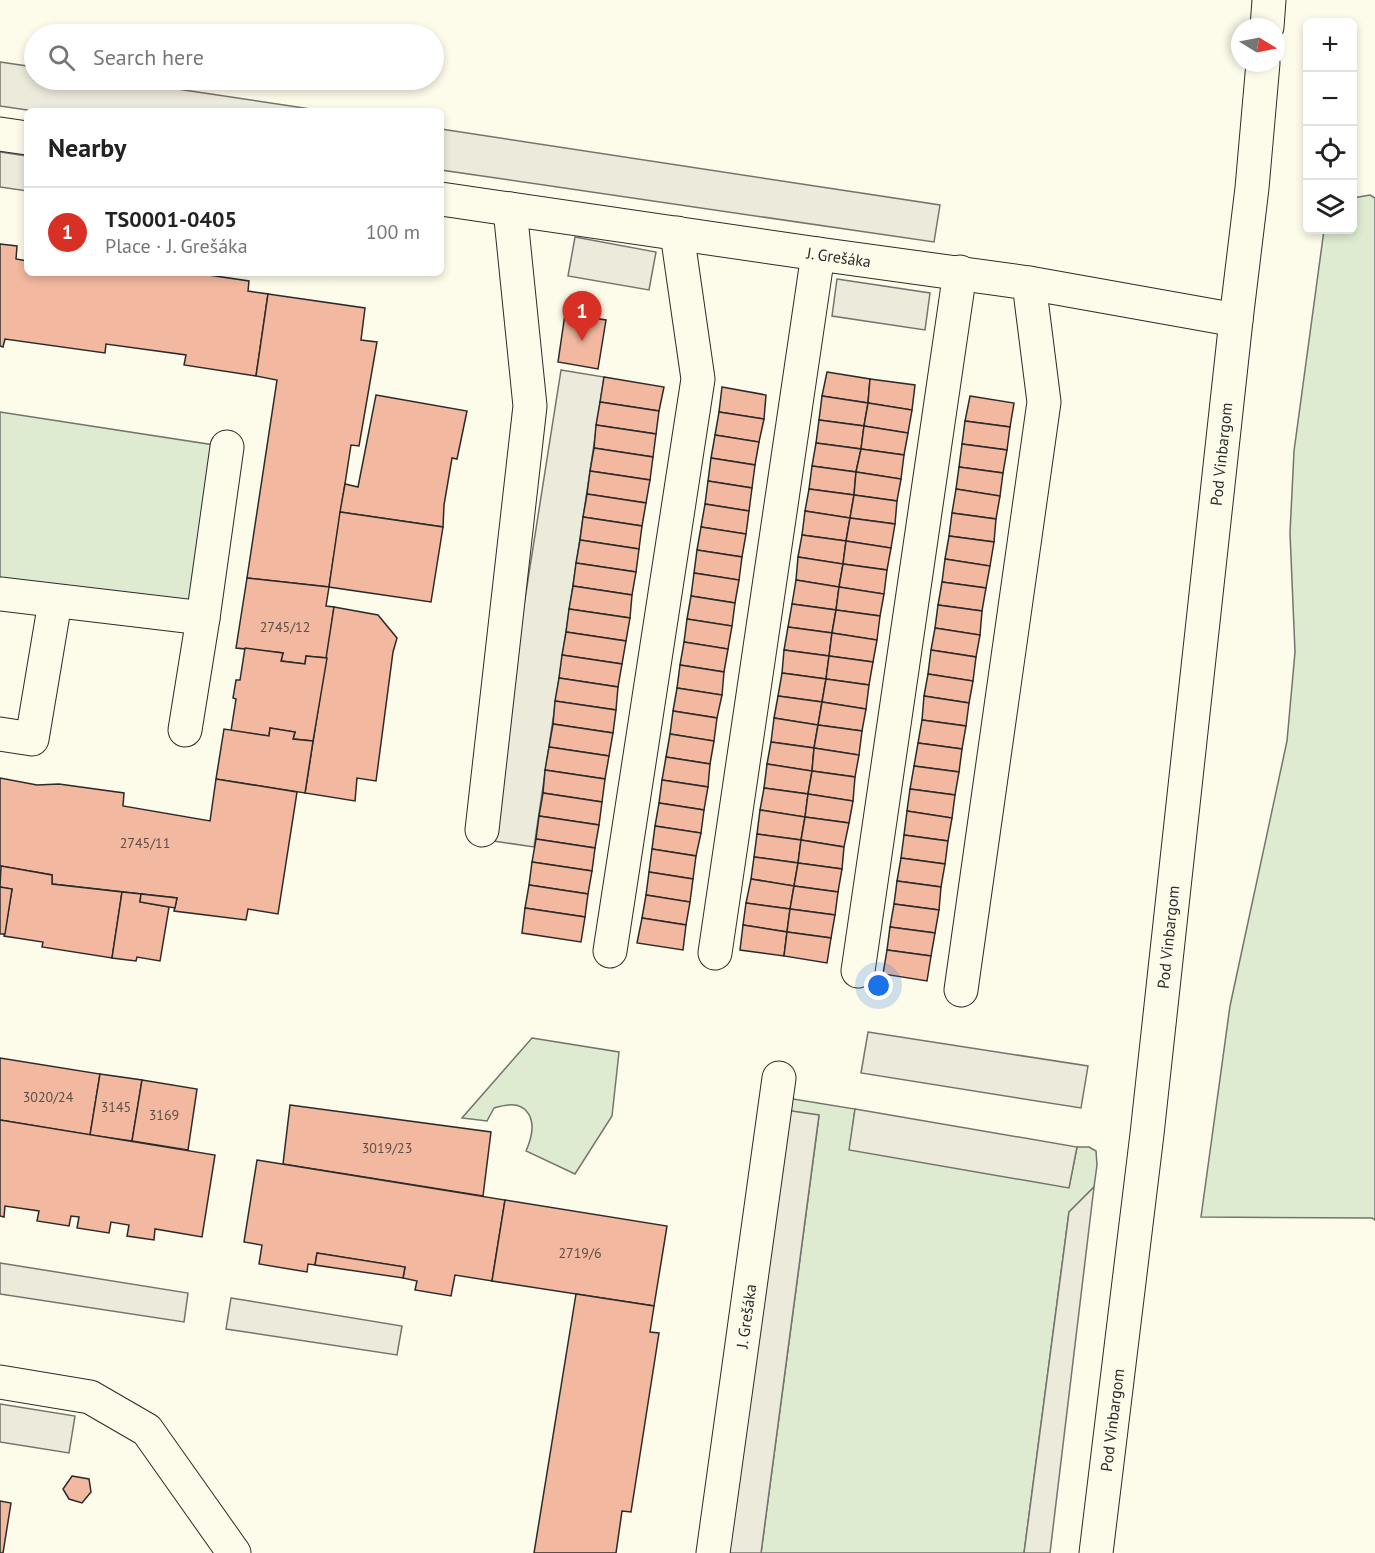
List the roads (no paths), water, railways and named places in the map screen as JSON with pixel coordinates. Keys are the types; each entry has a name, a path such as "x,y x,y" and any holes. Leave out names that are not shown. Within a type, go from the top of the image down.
{"street":[{"path":"1268,18 1269,0"},
{"name":"Pod Vinbargom","path":"1096,1553 1150,1110 1252,189 1262,72"},
{"path":"0,134 24,138"},
{"name":"J. Grešáka","path":"444,199 818,254 960,272 1236,320"},
{"path":"482,830 530,406 510,209"},
{"path":"610,951 698,379 677,233"},
{"path":"715,952 818,254"},
{"path":"858,971 960,272"},
{"path":"961,990 1044,402 1029,283"},
{"path":"185,730 227,447"},
{"path":"0,594 203,618"},
{"path":"0,734 32,739 55,602"},
{"name":"J. Grešáka","path":"712,1553 779,1078"},
{"path":"0,1382 90,1397 147,1430 234,1553"}],"place":[{"name":"TS0001-0405","path":"582,341"}]}
